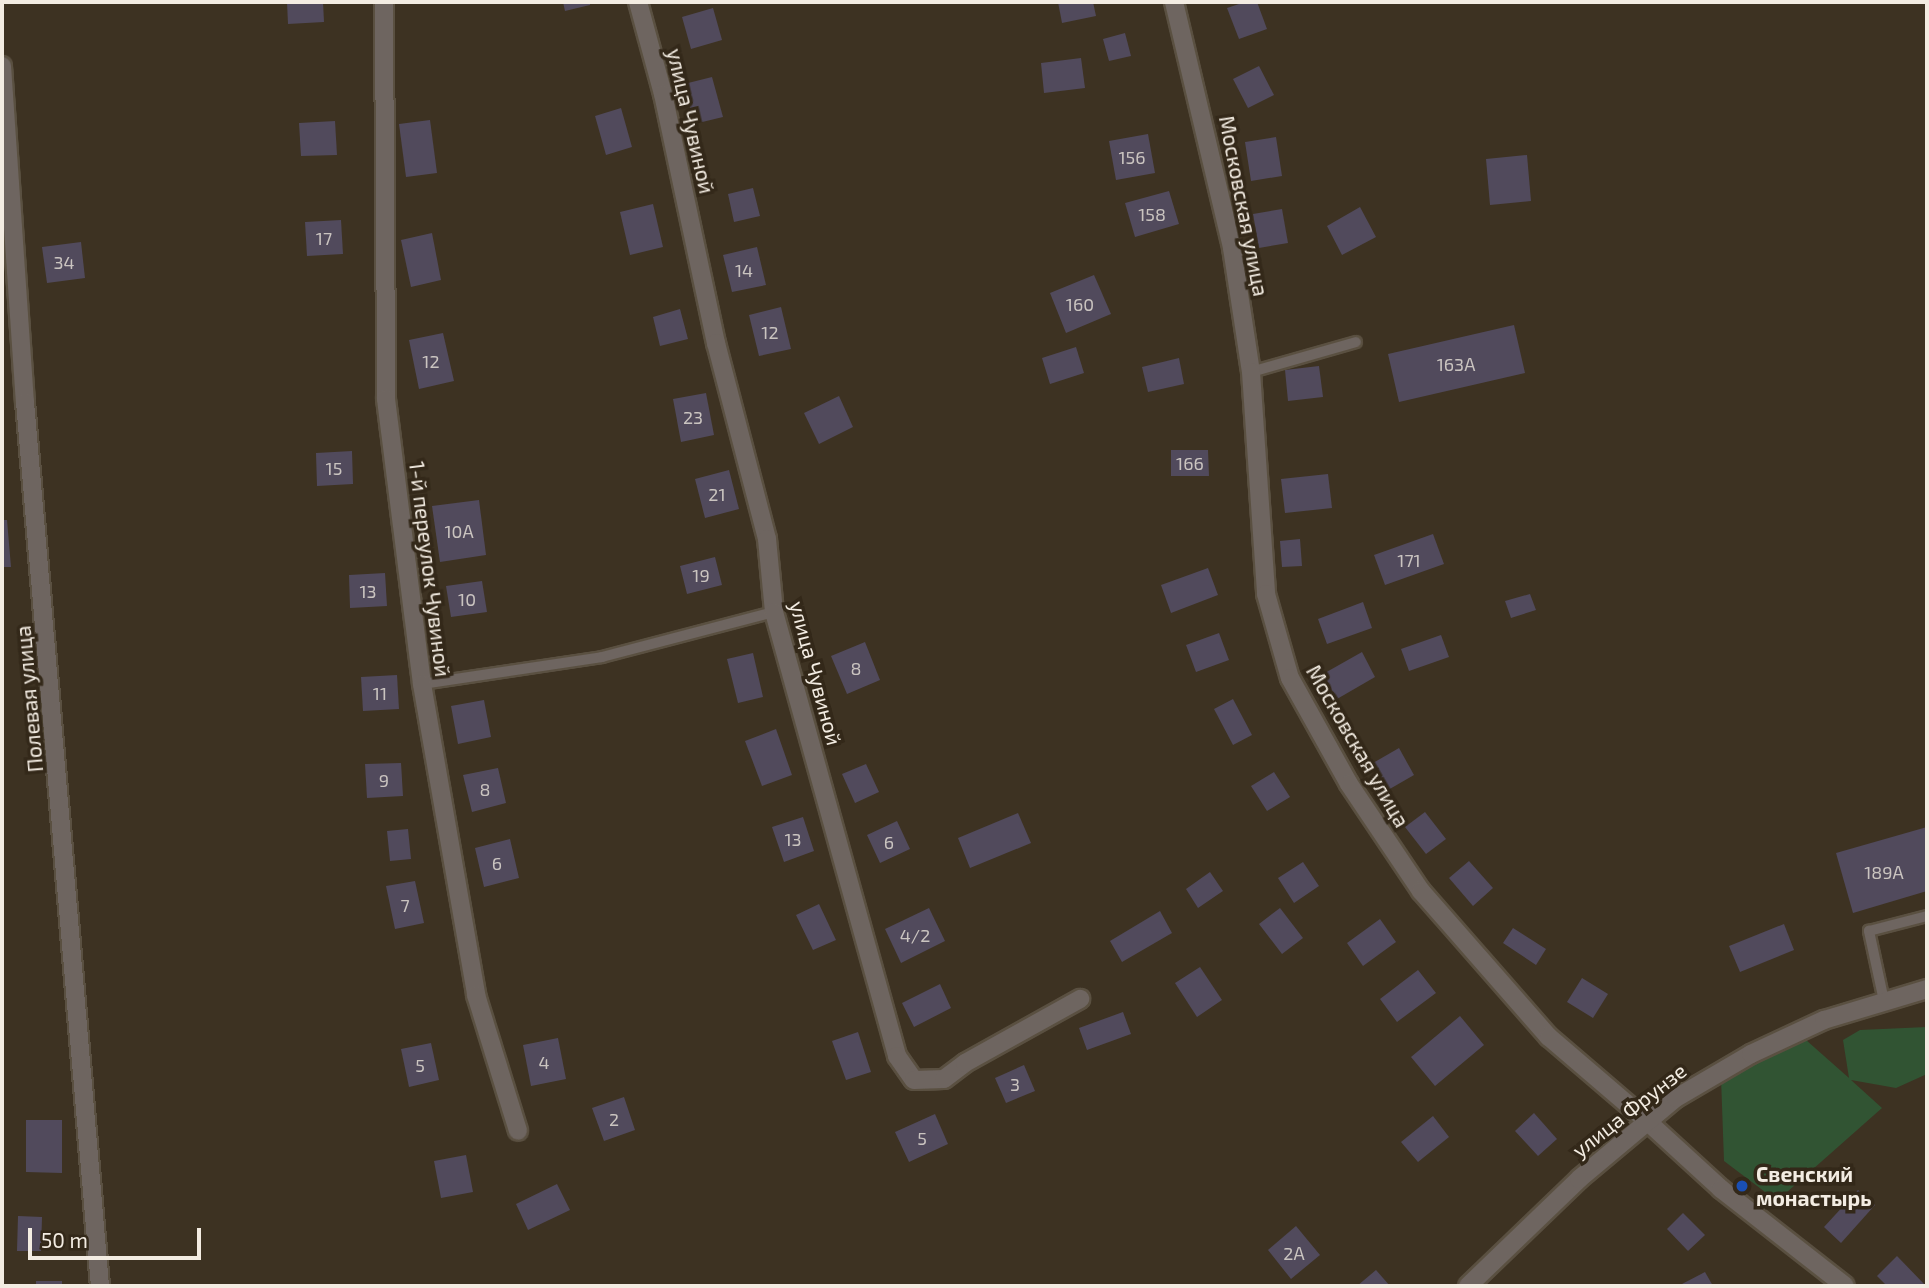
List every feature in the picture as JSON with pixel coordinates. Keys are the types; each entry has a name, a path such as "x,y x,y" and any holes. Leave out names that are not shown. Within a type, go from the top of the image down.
{"street":[{"name":"1-й переулок Чувиной","path":"384,2 386,399 422,684 476,995 518,1131"},
{"name":"улица Чувиной","path":"638,2 663,94 716,343 767,539 774,612 838,836 874,984 905,1072 926,1083 944,1079 965,1063 1080,999"},
{"name":"Московская улица","path":"1174,2 1226,222 1251,372 1266,594 1290,678 1349,784 1421,891 1549,1037 1721,1189 1845,1286"},
{"name":"Полевая улица","path":"2,66 2,101 100,1286"},
{"name":"улица Фрунзе","path":"1468,1286 1578,1179 1676,1098 1751,1054 1824,1020 1927,989"}],"lane":[{"path":"1251,372 1356,342"},
{"path":"422,684 603,657 774,612"},
{"path":"1884,1001 1869,931 1927,916"}],"green space":[{"path":"1927,1027 1927,1074 1896,1088 1851,1080 1882,1108 1777,1201 1724,1161 1721,1078 1806,1040 1849,1078 1843,1040 1860,1030"}],"building":[{"path":"287,2 323,2 324,22 288,24"},
{"path":"563,2 590,2 590,5 565,11"},
{"path":"1058,2 1093,2 1096,16 1062,23"},
{"path":"1245,2 1257,2 1267,29 1239,39 1227,8"},
{"path":"713,8 722,40 691,49 682,17"},
{"path":"1125,33 1131,56 1109,61 1103,39"},
{"path":"1081,58 1085,88 1044,93 1041,63"},
{"path":"1259,66 1274,95 1248,108 1233,79"},
{"path":"712,77 723,117 694,124 684,84"},
{"path":"621,108 632,147 606,155 595,116"},
{"path":"430,120 437,173 406,177 399,124"},
{"path":"335,121 337,155 301,156 299,123"},
{"path":"1148,134 1155,173 1116,180 1109,141"},
{"path":"1276,137 1282,176 1251,181 1245,142"},
{"path":"1527,155 1531,201 1490,205 1486,159"},
{"path":"753,188 760,216 734,222 728,194"},
{"path":"1169,191 1179,224 1135,237 1125,203"},
{"path":"653,204 663,247 630,255 620,212"},
{"path":"1360,207 1376,237 1342,255 1327,226"},
{"path":"1282,209 1288,243 1259,248 1253,214"},
{"path":"341,220 343,254 307,256 305,222"},
{"path":"432,233 441,280 411,287 401,240"},
{"path":"81,242 85,278 47,283 42,247"},
{"path":"757,247 766,285 732,292 723,255"},
{"path":"1094,275 1111,314 1066,333 1050,293"},
{"path":"781,307 791,349 759,356 749,315"},
{"path":"680,309 688,339 660,346 653,317"},
{"path":"1514,325 1525,373 1399,402 1388,354"},
{"path":"443,333 454,381 419,389 409,340"},
{"path":"1076,347 1084,373 1050,384 1042,358"},
{"path":"1179,358 1184,384 1148,392 1142,367"},
{"path":"1319,366 1323,397 1288,401 1285,370"},
{"path":"706,393 714,435 681,442 673,399"},
{"path":"839,396 853,427 819,444 804,413"},
{"path":"1171,450 1208,450 1209,476 1171,476"},
{"path":"352,451 353,484 317,486 316,453"},
{"path":"729,470 739,509 705,518 695,479"},
{"path":"1328,474 1332,508 1285,513 1281,479"},
{"path":"479,500 486,555 440,562 432,506"},
{"path":"2,520 7,520 11,567 2,567"},
{"path":"1433,534 1444,564 1385,585 1374,555"},
{"path":"1300,539 1302,566 1282,567 1280,541"},
{"path":"715,557 722,585 687,594 680,566"},
{"path":"1208,568 1218,595 1171,613 1161,585"},
{"path":"385,573 387,606 350,608 349,575"},
{"path":"482,581 487,612 451,617 446,586"},
{"path":"1530,594 1536,610 1511,618 1505,601"},
{"path":"1363,602 1372,628 1327,644 1318,619"},
{"path":"1219,633 1229,660 1196,672 1186,645"},
{"path":"1441,635 1449,657 1409,671 1401,649"},
{"path":"865,642 880,680 847,694 831,656"},
{"path":"1362,652 1375,677 1337,699 1323,674"},
{"path":"753,653 763,697 738,703 727,659"},
{"path":"397,675 399,709 363,711 361,677"},
{"path":"1233,699 1252,735 1233,745 1214,709"},
{"path":"484,700 491,737 458,744 451,706"},
{"path":"776,729 792,775 762,786 745,741"},
{"path":"1399,748 1414,775 1388,790 1373,763"},
{"path":"401,763 403,796 367,798 365,764"},
{"path":"866,764 879,792 855,803 842,774"},
{"path":"498,768 506,803 472,812 463,775"},
{"path":"1274,772 1290,797 1267,811 1251,786"},
{"path":"1425,812 1446,839 1426,854 1405,827"},
{"path":"1018,813 1031,843 970,868 958,838"},
{"path":"803,817 814,851 784,862 772,827"},
{"path":"897,821 910,849 880,863 867,835"},
{"path":"1927,827 1927,891 1853,913 1836,853"},
{"path":"408,829 411,859 390,861 387,831"},
{"path":"510,839 519,878 484,887 475,848"},
{"path":"1469,861 1493,888 1473,906 1449,878"},
{"path":"1303,862 1319,886 1294,903 1278,878"},
{"path":"1210,872 1223,891 1198,908 1186,889"},
{"path":"415,881 424,923 395,929 386,886"},
{"path":"819,904 836,940 813,950 796,915"},
{"path":"929,908 945,941 901,963 885,929"},
{"path":"1280,908 1303,938 1282,954 1259,924"},
{"path":"1160,911 1172,933 1122,962 1110,941"},
{"path":"1380,919 1396,942 1363,966 1347,943"},
{"path":"1784,924 1794,950 1740,972 1729,946"},
{"path":"1513,928 1546,949 1536,965 1503,943"},
{"path":"1200,967 1222,1000 1197,1017 1175,983"},
{"path":"1418,970 1436,993 1397,1022 1380,999"},
{"path":"1582,978 1608,994 1593,1018 1567,1002"},
{"path":"940,984 951,1008 914,1027 902,1003"},
{"path":"1123,1012 1131,1034 1087,1050 1079,1028"},
{"path":"1460,1016 1484,1045 1435,1086 1411,1057"},
{"path":"858,1032 871,1072 846,1080 832,1041"},
{"path":"558,1038 566,1079 531,1086 523,1045"},
{"path":"431,1043 439,1080 409,1087 401,1049"},
{"path":"1024,1065 1035,1091 1006,1103 995,1078"},
{"path":"624,1097 635,1130 604,1141 592,1108"},
{"path":"1534,1113 1557,1139 1538,1156 1515,1131"},
{"path":"935,1114 948,1144 909,1162 895,1132"},
{"path":"1433,1116 1449,1137 1418,1162 1401,1142"},
{"path":"26,1120 62,1120 62,1173 26,1172"},
{"path":"466,1155 473,1192 441,1198 434,1161"},
{"path":"557,1184 570,1210 528,1230 516,1204"},
{"path":"1858,1190 1875,1205 1841,1243 1824,1227"},
{"path":"1683,1213 1705,1235 1688,1251 1667,1229"},
{"path":"18,1216 42,1217 41,1251 17,1251"},
{"path":"1296,1226 1320,1255 1291,1279 1268,1250"},
{"path":"1897,1256 1926,1286 1887,1286 1877,1276"},
{"path":"1376,1270 1390,1286 1357,1286"},
{"path":"1705,1272 1713,1286 1682,1284"},
{"path":"36,1281 62,1281 62,1286 36,1286"}],"place":[{"name":"Свенский монастырь","path":"1742,1186"}]}
